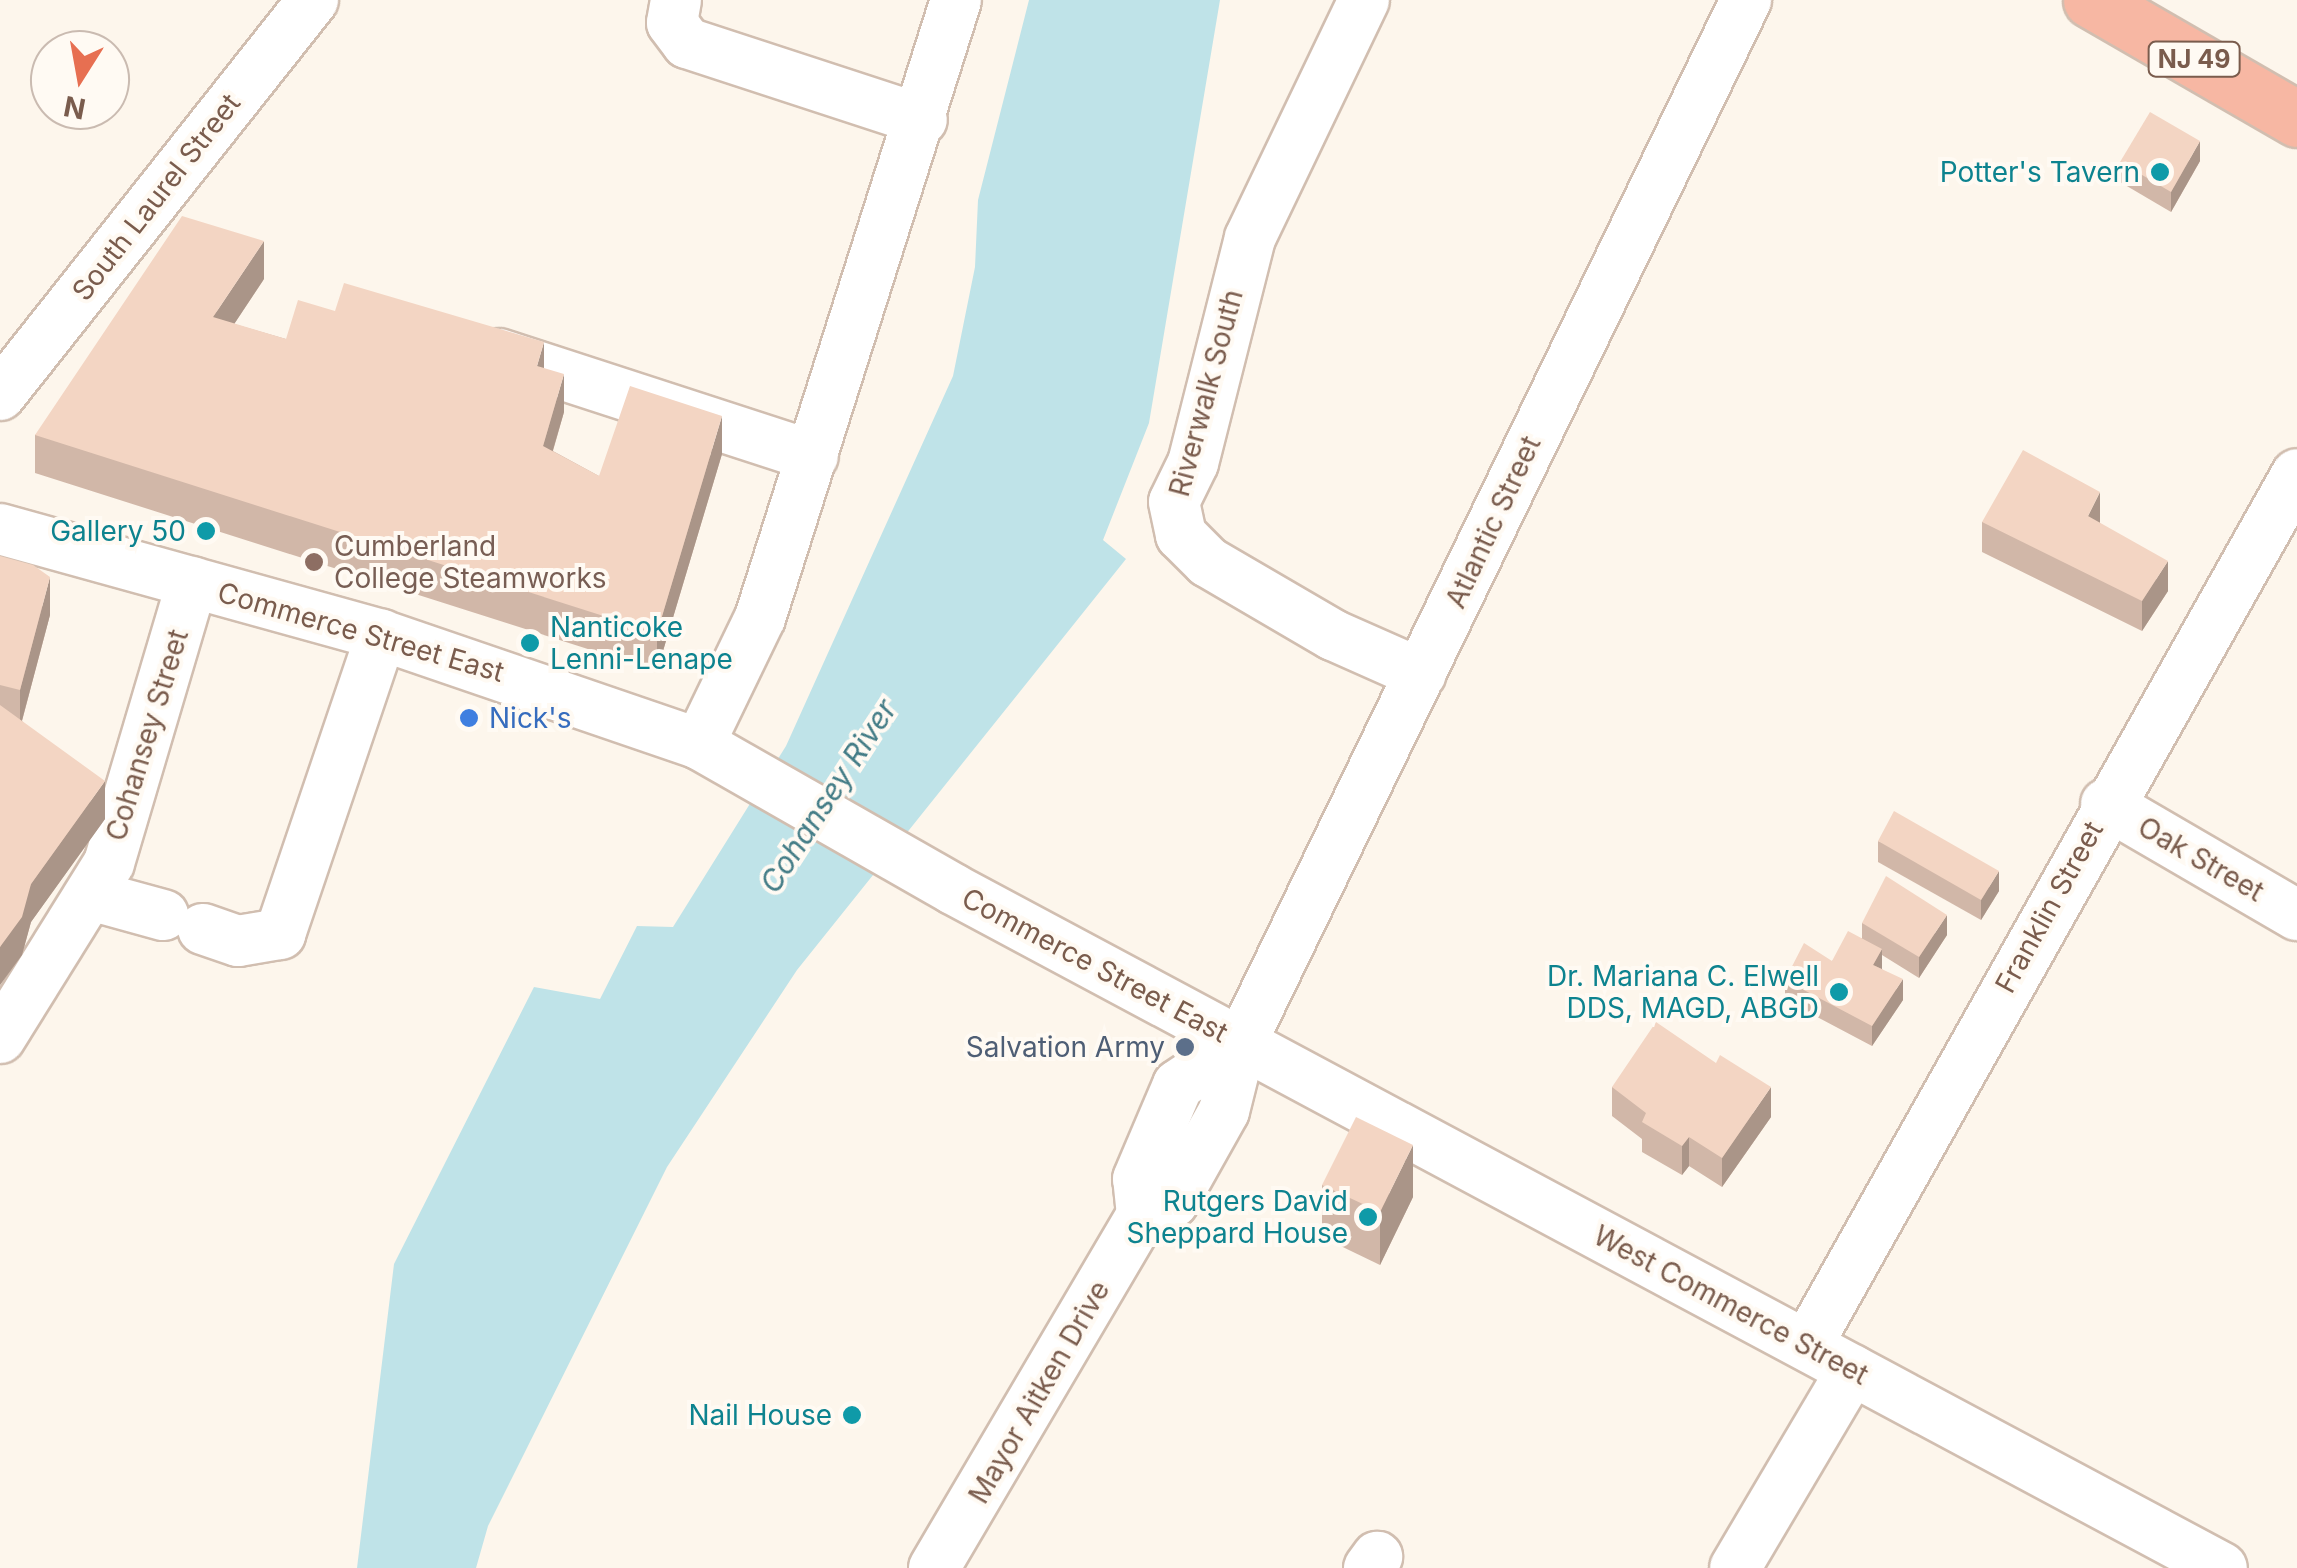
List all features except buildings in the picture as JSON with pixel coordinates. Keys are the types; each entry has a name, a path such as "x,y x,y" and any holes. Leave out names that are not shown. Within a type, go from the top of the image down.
{"highway":[{"name":"NJ 49","path":"2091,0 2297,119"}],"street":[{"name":"South Laurel Street","path":"0,395 313,0"},
{"path":"676,0 672,23 687,43 922,120"},
{"name":"Riverwalk South","path":"1364,0 1250,238 1193,463 1174,502 1181,536 1208,562 1334,636 1421,674"},
{"name":"Atlantic Street","path":"1240,1043 1746,0"},
{"path":"720,756 760,618 922,120 949,2"},
{"path":"475,346 813,456"},
{"name":"Franklin Street","path":"1807,1345 2106,804 2290,503"},
{"name":"Commerce Street East","path":"0,529 382,635 720,756 1240,1043"},
{"name":"Cohansey Street","path":"0,1038 90,895 124,823 192,582"},
{"path":"90,895 238,942 280,934 382,635"},
{"name":"Oak Street","path":"2106,804 2297,915"},
{"name":"Mayor Aitken Drive","path":"934,1568 1142,1215 1172,1202 1224,1111 1240,1043"},
{"name":"West Commerce Street","path":"1240,1043 2222,1568"},
{"path":"1735,1568 1852,1370"}],"water":[{"name":"Cohansey River","path":"1029,0 1220,0 1149,423 1103,540 1126,559 797,970 667,1167 488,1526 476,1568 357,1568 394,1264 534,987 600,999 637,926 673,927 786,746 953,376 975,267 978,200"}],"place":[{"name":"Potter's Tavern","path":"2160,172"},
{"name":"Gallery 50","path":"206,531"},
{"name":"Cumberland College Steamworks","path":"314,562"},
{"name":"Nanticoke Lenni-Lenape","path":"530,643"},
{"name":"Nick's","path":"469,718"},
{"name":"Dr. Mariana C. Elwell DDS, MAGD, ABGD","path":"1839,992"},
{"name":"Salvation Army","path":"1185,1047"},
{"name":"Rutgers David Sheppard House","path":"1368,1217"},
{"name":"Nail House","path":"852,1415"}]}
